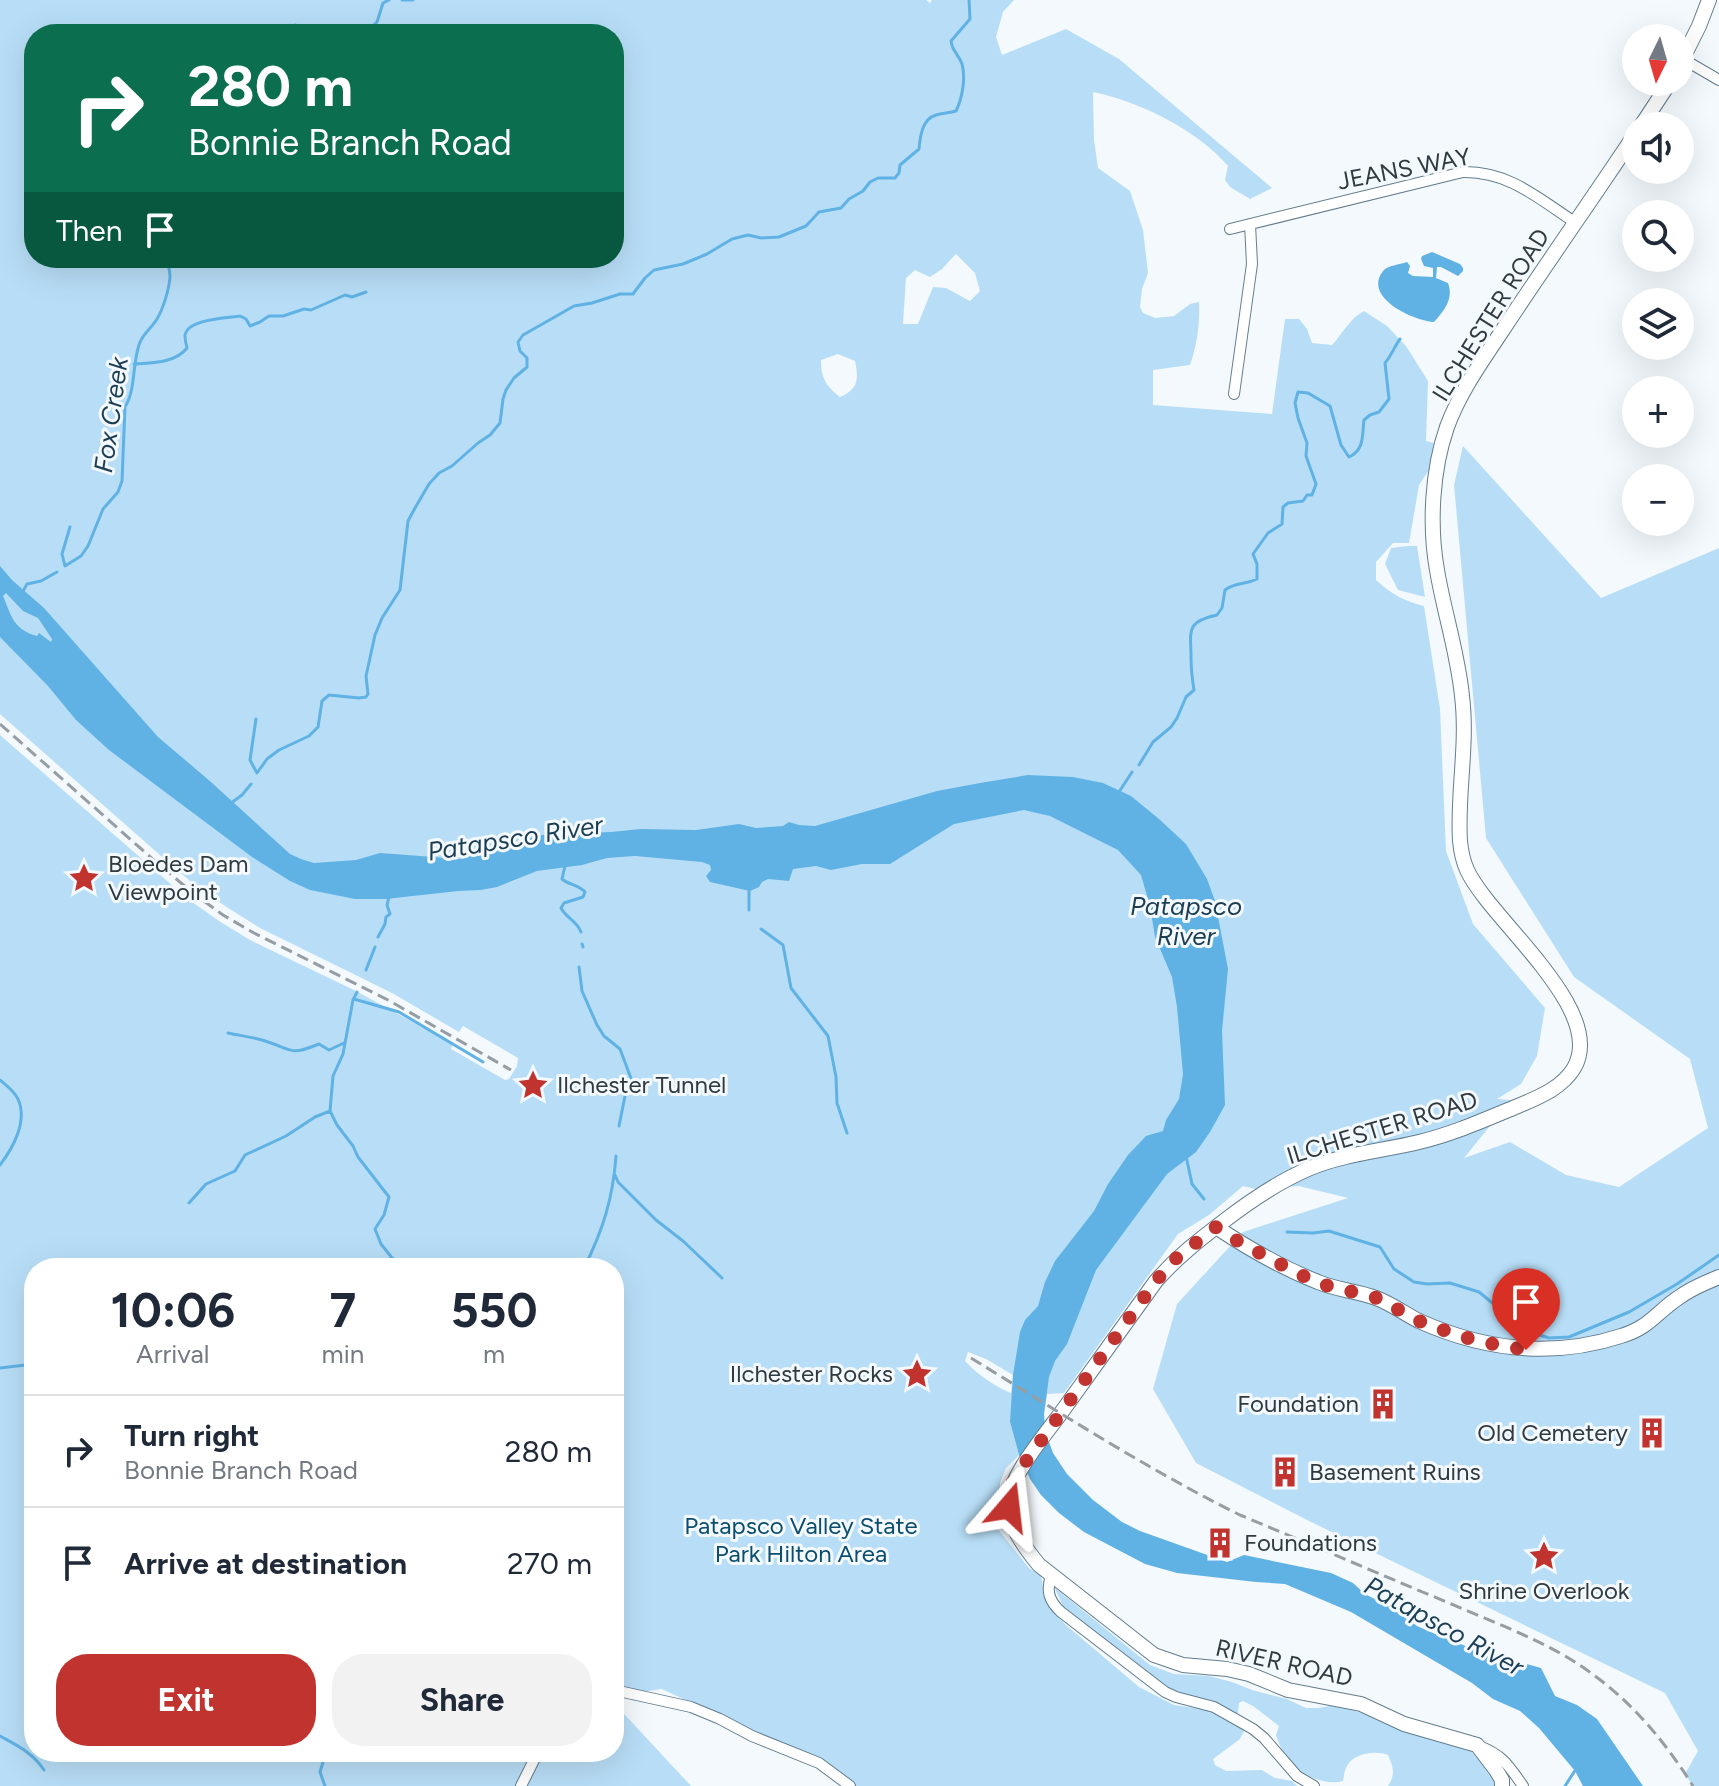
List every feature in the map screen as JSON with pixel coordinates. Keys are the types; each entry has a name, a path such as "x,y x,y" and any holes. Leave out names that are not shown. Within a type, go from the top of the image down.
{"street":[{"path":"1694,37 1709,0"},
{"path":"1694,68 1719,80"},
{"name":"ILCHESTER ROAD","path":"1013,1482 1156,1281 1174,1260 1216,1227 1281,1182 1310,1168 1445,1135 1539,1097 1567,1077 1579,1057 1581,1042 1570,1009 1553,981 1476,885 1463,859 1460,833 1464,744 1462,696 1436,566 1433,535 1440,452 1457,403 1515,310 1622,154"},
{"name":"JEANS WAY","path":"1230,229 1463,172 1503,177 1576,223"},
{"path":"1234,394 1252,264 1250,224"},
{"path":"1216,1227 1321,1284 1377,1298 1419,1321 1457,1335 1511,1348 1540,1350 1570,1347 1623,1336 1653,1321 1683,1294 1719,1277"},
{"name":"RIVER ROAD","path":"1013,1482 1009,1507 1014,1526 1028,1552 1051,1576 1144,1648 1183,1665 1227,1669 1249,1674 1288,1690 1361,1704 1404,1724 1477,1745 1503,1759 1523,1786"},
{"path":"1051,1576 1049,1597 1061,1612 1165,1692 1214,1707 1253,1729 1297,1776 1314,1786"},
{"path":"624,1692 691,1707 720,1719 752,1736 819,1763 850,1786"},
{"path":"1477,1745 1496,1770 1502,1786"},
{"path":"521,1786 533,1762"}],"green space":[{"name":"Patapsco Valley State Park Hilton Area","path":"0,0 926,0 930,3 932,0 1014,0 1003,12 996,37 1002,55 1066,29 1119,59 1272,188 1250,199 1230,187 1225,180 1228,166 1184,129 1148,110 1093,92 1098,168 1130,191 1143,230 1148,273 1142,289 1140,307 1143,313 1155,318 1174,316 1190,304 1199,302 1198,334 1190,365 1153,370 1153,405 1272,414 1285,319 1299,319 1312,343 1332,345 1364,311 1387,326 1406,346 1428,381 1426,441 1434,443 1429,470 1419,485 1409,543 1393,543 1376,562 1376,580 1398,596 1424,606 1440,709 1446,851 1473,924 1545,1008 1537,1056 1521,1084 1497,1099 1511,1100 1464,1158 1510,1142 1566,1175 1619,1187 1708,1128 1690,1059 1574,977 1486,838 1454,485 1463,446 1601,598 1719,548 1719,1786 1693,1786 1685,1774 1698,1751 1665,1693 1196,1463 1153,1389 1177,1304 1243,1232 1348,1198 1299,1186 1255,1189 1243,1186 1209,1215 1178,1234 1064,1393 1047,1394 1045,1431 1010,1422 1019,1455 1006,1468 1000,1482 997,1528 1029,1568 1041,1576 1045,1597 1053,1612 1139,1687 1174,1705 1209,1710 1246,1727 1240,1739 1213,1759 1215,1765 1226,1771 1262,1770 1275,1778 1292,1781 1297,1786 856,1786 781,1745 662,1689 624,1695 624,1258 24,1258 24,1762 624,1762 624,1714 691,1786 0,1786 0,735 188,899 219,921 453,1044 451,1049 505,1080 517,1066 518,1058 463,1026 459,1032 392,993 260,928 197,887 0,714","holes":["956,254 975,273 980,291 970,301 946,288 933,287 918,324 903,324 906,278 915,270 930,277","838,354 855,361 857,374 854,387 840,397 825,381 821,360","968,1352 1013,1375 1011,1393 986,1379 965,1361"]},
{"path":"1417,546 1425,597 1398,590 1385,564 1391,548"},
{"path":"1054,1587 1150,1665 1174,1674 1209,1676 1232,1682 1306,1708 1336,1705 1374,1717 1472,1752 1488,1767 1497,1786 1388,1786 1393,1774 1391,1763 1388,1755 1377,1753 1353,1759 1346,1768 1343,1781 1328,1782 1313,1778 1299,1770 1286,1756 1276,1735 1279,1726 1253,1706 1243,1701 1239,1703 1238,1713 1235,1713 1208,1700 1170,1691 1064,1608"}],"water":[{"path":"1432,252 1463,268 1458,276 1437,267 1436,278 1448,283 1450,294 1434,322 1404,313 1394,306 1379,290 1378,281 1385,269 1407,262 1410,266 1408,273 1413,276 1433,277 1433,268 1424,266 1421,259"},
{"name":"Patapsco River","path":"0,566 44,608 158,737 290,854 314,863 356,860 380,853 461,859 542,835 641,829 696,830 739,824 756,828 783,826 789,822 815,826 937,791 1028,775 1073,777 1103,783 1131,796 1186,844 1207,879 1215,901 1228,969 1222,1031 1225,1105 1196,1152 1167,1174 1096,1270 1067,1344 1049,1377 1044,1414 1045,1431 1053,1453 1067,1474 1093,1500 1140,1531 1227,1562 1244,1555 1331,1573 1353,1583 1365,1594 1417,1626 1471,1648 1541,1668 1555,1696 1577,1705 1597,1719 1643,1786 1583,1786 1575,1771 1539,1728 1520,1711 1493,1699 1472,1683 1351,1612 1285,1584 1177,1573 1145,1564 1084,1532 1059,1513 1030,1479 1019,1455 1010,1422 1020,1332 1025,1320 1038,1306 1055,1261 1094,1211 1128,1155 1146,1136 1163,1131 1179,1099 1183,1074 1172,977 1155,937 1141,875 1118,850 1050,816 1024,810 954,824 890,864 862,864 831,870 816,866 793,869 789,881 768,879 750,891 710,882 706,876 711,870 710,865 702,862 635,856 537,871 481,890 355,899 310,890 252,857 109,750 76,720 0,637","holes":["6,593 23,611 38,618 51,642 39,633 37,636 18,626 3,596"]}],"waterway":[{"name":"Fox Creek","path":"375,24 383,3 389,0"},
{"name":"Fox Creek","path":"402,0 413,0"},
{"path":"256,719 250,760 257,773 267,759 309,736 318,727 322,701 329,695 366,697 366,676 375,635 400,590 408,521 429,484 439,473 490,435 500,423 506,390 527,367 527,358 520,351 518,342 523,335 574,306 620,294 633,294 654,270 683,264 732,239 748,235 779,237 806,226 819,212 841,208 870,182 878,178 895,178 900,165 919,149 928,120 956,111 963,88 963,70 951,41 970,19 969,0"},
{"name":"Fox Creek","path":"70,527 62,554 65,566 81,556 88,546 103,509 118,492 122,481 125,407 131,393 140,341 157,319 167,293 169,268"},
{"path":"134,364 176,357 187,348 185,335 188,330 200,322 240,316 250,326 269,316 311,310 345,295 352,297 366,292"},
{"path":"1139,765 1153,742 1171,727 1186,697 1194,690 1192,629 1199,621 1217,615 1222,608 1225,590 1257,579 1253,554 1268,533 1282,524 1283,507 1312,495 1316,484 1306,456 1307,443 1295,403 1298,392 1308,393 1330,406 1341,445 1349,457 1360,446 1364,420 1379,412 1389,399 1385,363 1400,339"},
{"name":"Fox Creek","path":"22,593 27,584 41,581 57,572"},
{"path":"1119,792 1132,772"},
{"path":"231,803 251,784"},
{"path":"565,866 562,879 585,892 583,897 564,903 561,908 581,932"},
{"path":"749,890 749,910"},
{"path":"378,937 390,914 387,905 389,897"},
{"path":"761,929 783,945 791,988 828,1036 836,1077 837,1103 847,1133"},
{"path":"366,970 375,947"},
{"path":"579,967 582,991 597,1025 604,1036 620,1049 632,1081 625,1096 619,1126"},
{"path":"357,992 343,1054 333,1076 330,1111 358,1157 389,1197 384,1215 375,1229 381,1244 392,1258"},
{"path":"354,999 399,1012 483,1062"},
{"path":"228,1033 292,1050 319,1044 329,1050 344,1043"},
{"path":"0,1080 10,1088 21,1107 20,1125 14,1142 0,1165"},
{"path":"189,1203 206,1184 235,1171 245,1155 330,1111"},
{"path":"589,1258 606,1214 616,1156"},
{"path":"1186,1156 1192,1184 1204,1199"},
{"path":"615,1175 618,1182 656,1220 722,1278"},
{"path":"1287,1232 1329,1231 1380,1247 1394,1269 1414,1282 1450,1283 1479,1292 1519,1325 1549,1338 1569,1337 1629,1312 1719,1255"},
{"path":"0,1368 24,1365"},
{"path":"0,1736 24,1750"},
{"path":"38,1762 44,1770"},
{"path":"323,1762 320,1772 325,1786"},
{"path":"1565,1786 1576,1769"}],"railway":[{"path":"0,724 156,862 223,915 388,1000 511,1070"},
{"path":"971,1358 1137,1459 1240,1515 1504,1626 1575,1662 1635,1711 1672,1754 1693,1786"}],"place":[{"name":"Bloedes Dam Viewpoint","path":"84,878"},
{"name":"Ilchester Tunnel","path":"533,1085"},
{"name":"Ilchester Rocks","path":"917,1374"},
{"name":"Foundation","path":"1383,1404"},
{"name":"Old Cemetery","path":"1652,1433"},
{"name":"Basement Ruins","path":"1285,1472"},
{"name":"Foundations","path":"1220,1543"},
{"name":"Shrine Overlook","path":"1544,1556"}],"route":[{"path":"1009,1507 1013,1482 1022,1467 1156,1281 1174,1260 1216,1227 1321,1284 1377,1298 1419,1321 1457,1335 1526,1350"}]}
